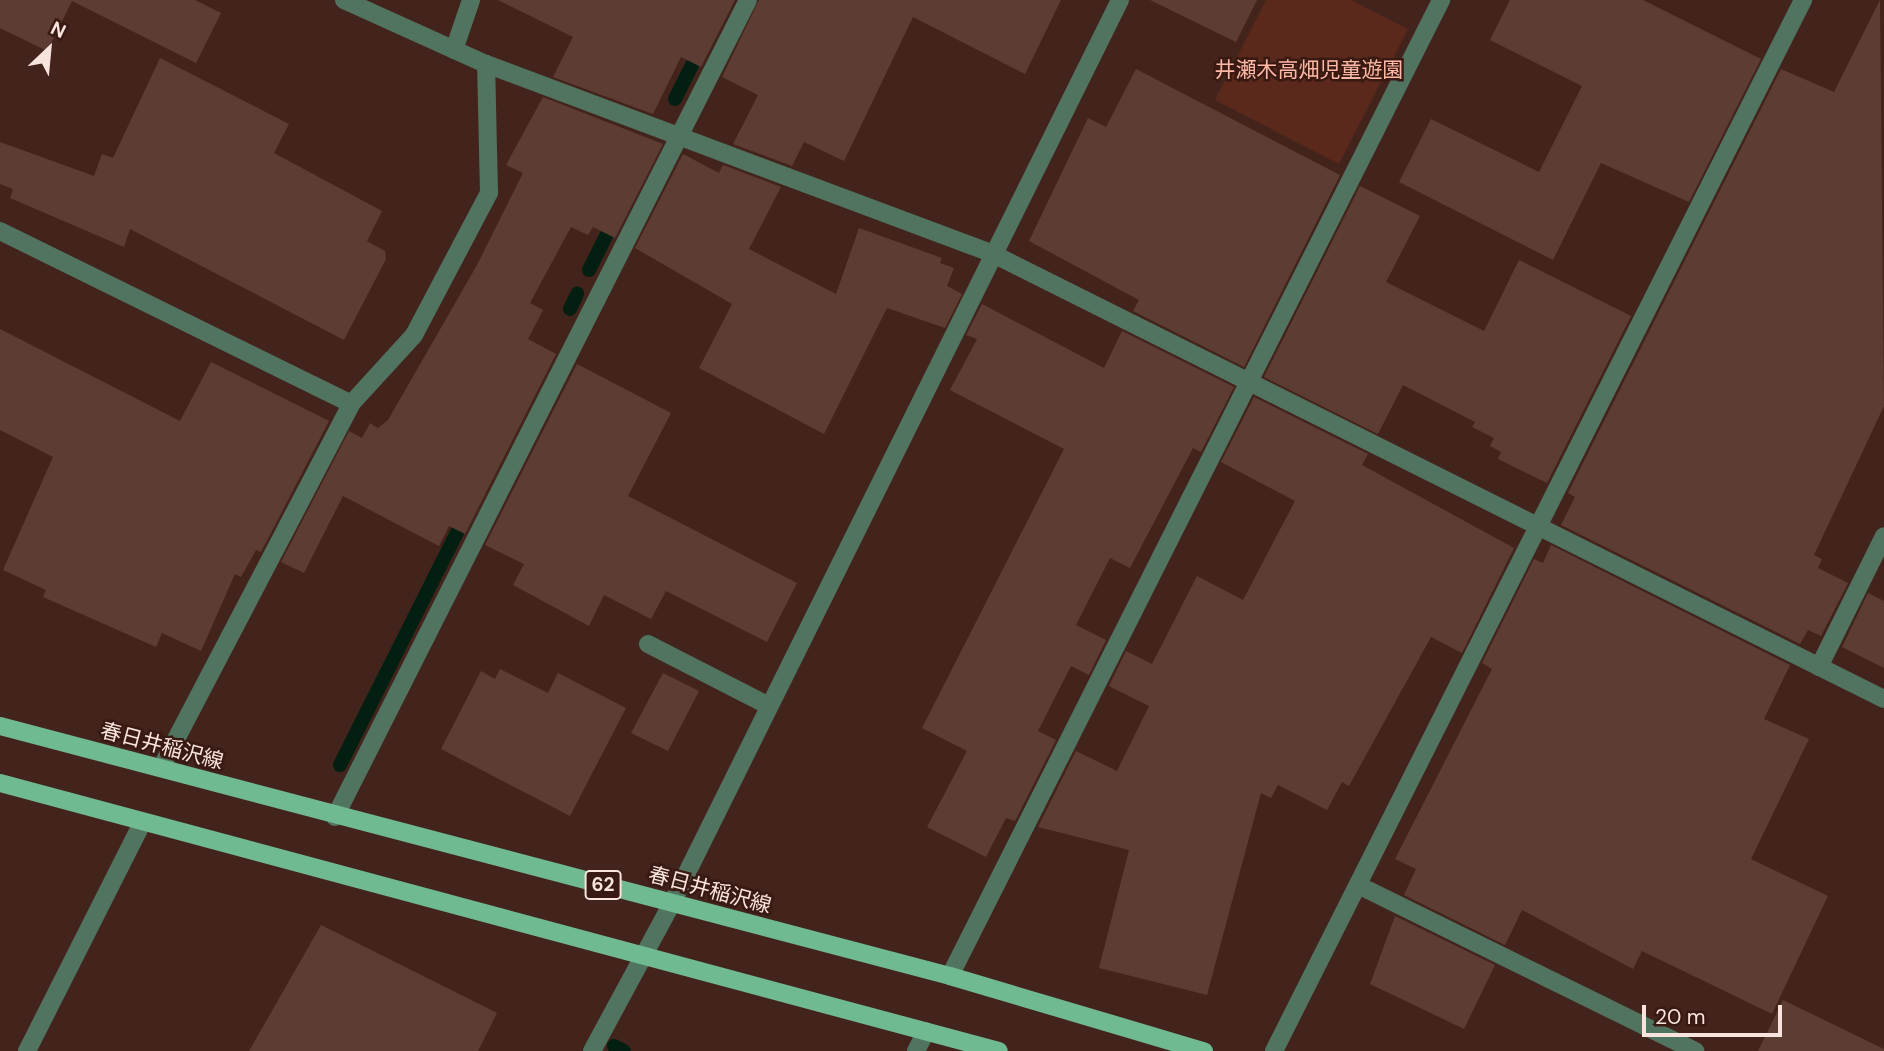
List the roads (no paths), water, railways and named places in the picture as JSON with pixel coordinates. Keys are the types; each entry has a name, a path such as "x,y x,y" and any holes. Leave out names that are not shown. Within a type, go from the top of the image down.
{"main road":[{"name":"春日井稲沢線","path":"0,726 335,817 950,976 1205,1051"},
{"path":"0,783 141,825 641,953 999,1051"}],"street":[{"path":"344,0 486,64 991,253 1537,529 1884,699"},
{"path":"454,50 471,0"},
{"path":"335,817 748,0"},
{"path":"592,1051 641,953 672,903 991,253 1119,0"},
{"path":"950,976 1441,0"},
{"path":"1274,1051 1803,0"},
{"path":"161,768 351,404 414,335 489,193 486,64"},
{"path":"0,231 351,404"},
{"path":"1819,667 1884,536"},
{"path":"648,644 769,706"},
{"path":"27,1051 141,825"},
{"path":"1358,885 1695,1051"},
{"path":"915,1051 926,1031"}],"waterway":[{"path":"675,99 701,47"},
{"path":"589,270 615,218"},
{"path":"570,309 577,294"},
{"path":"340,765 465,516"},
{"path":"614,1046 624,1051"}],"park label":[{"name":"井瀬木高畑児童遊園","path":"1309,70"}]}
